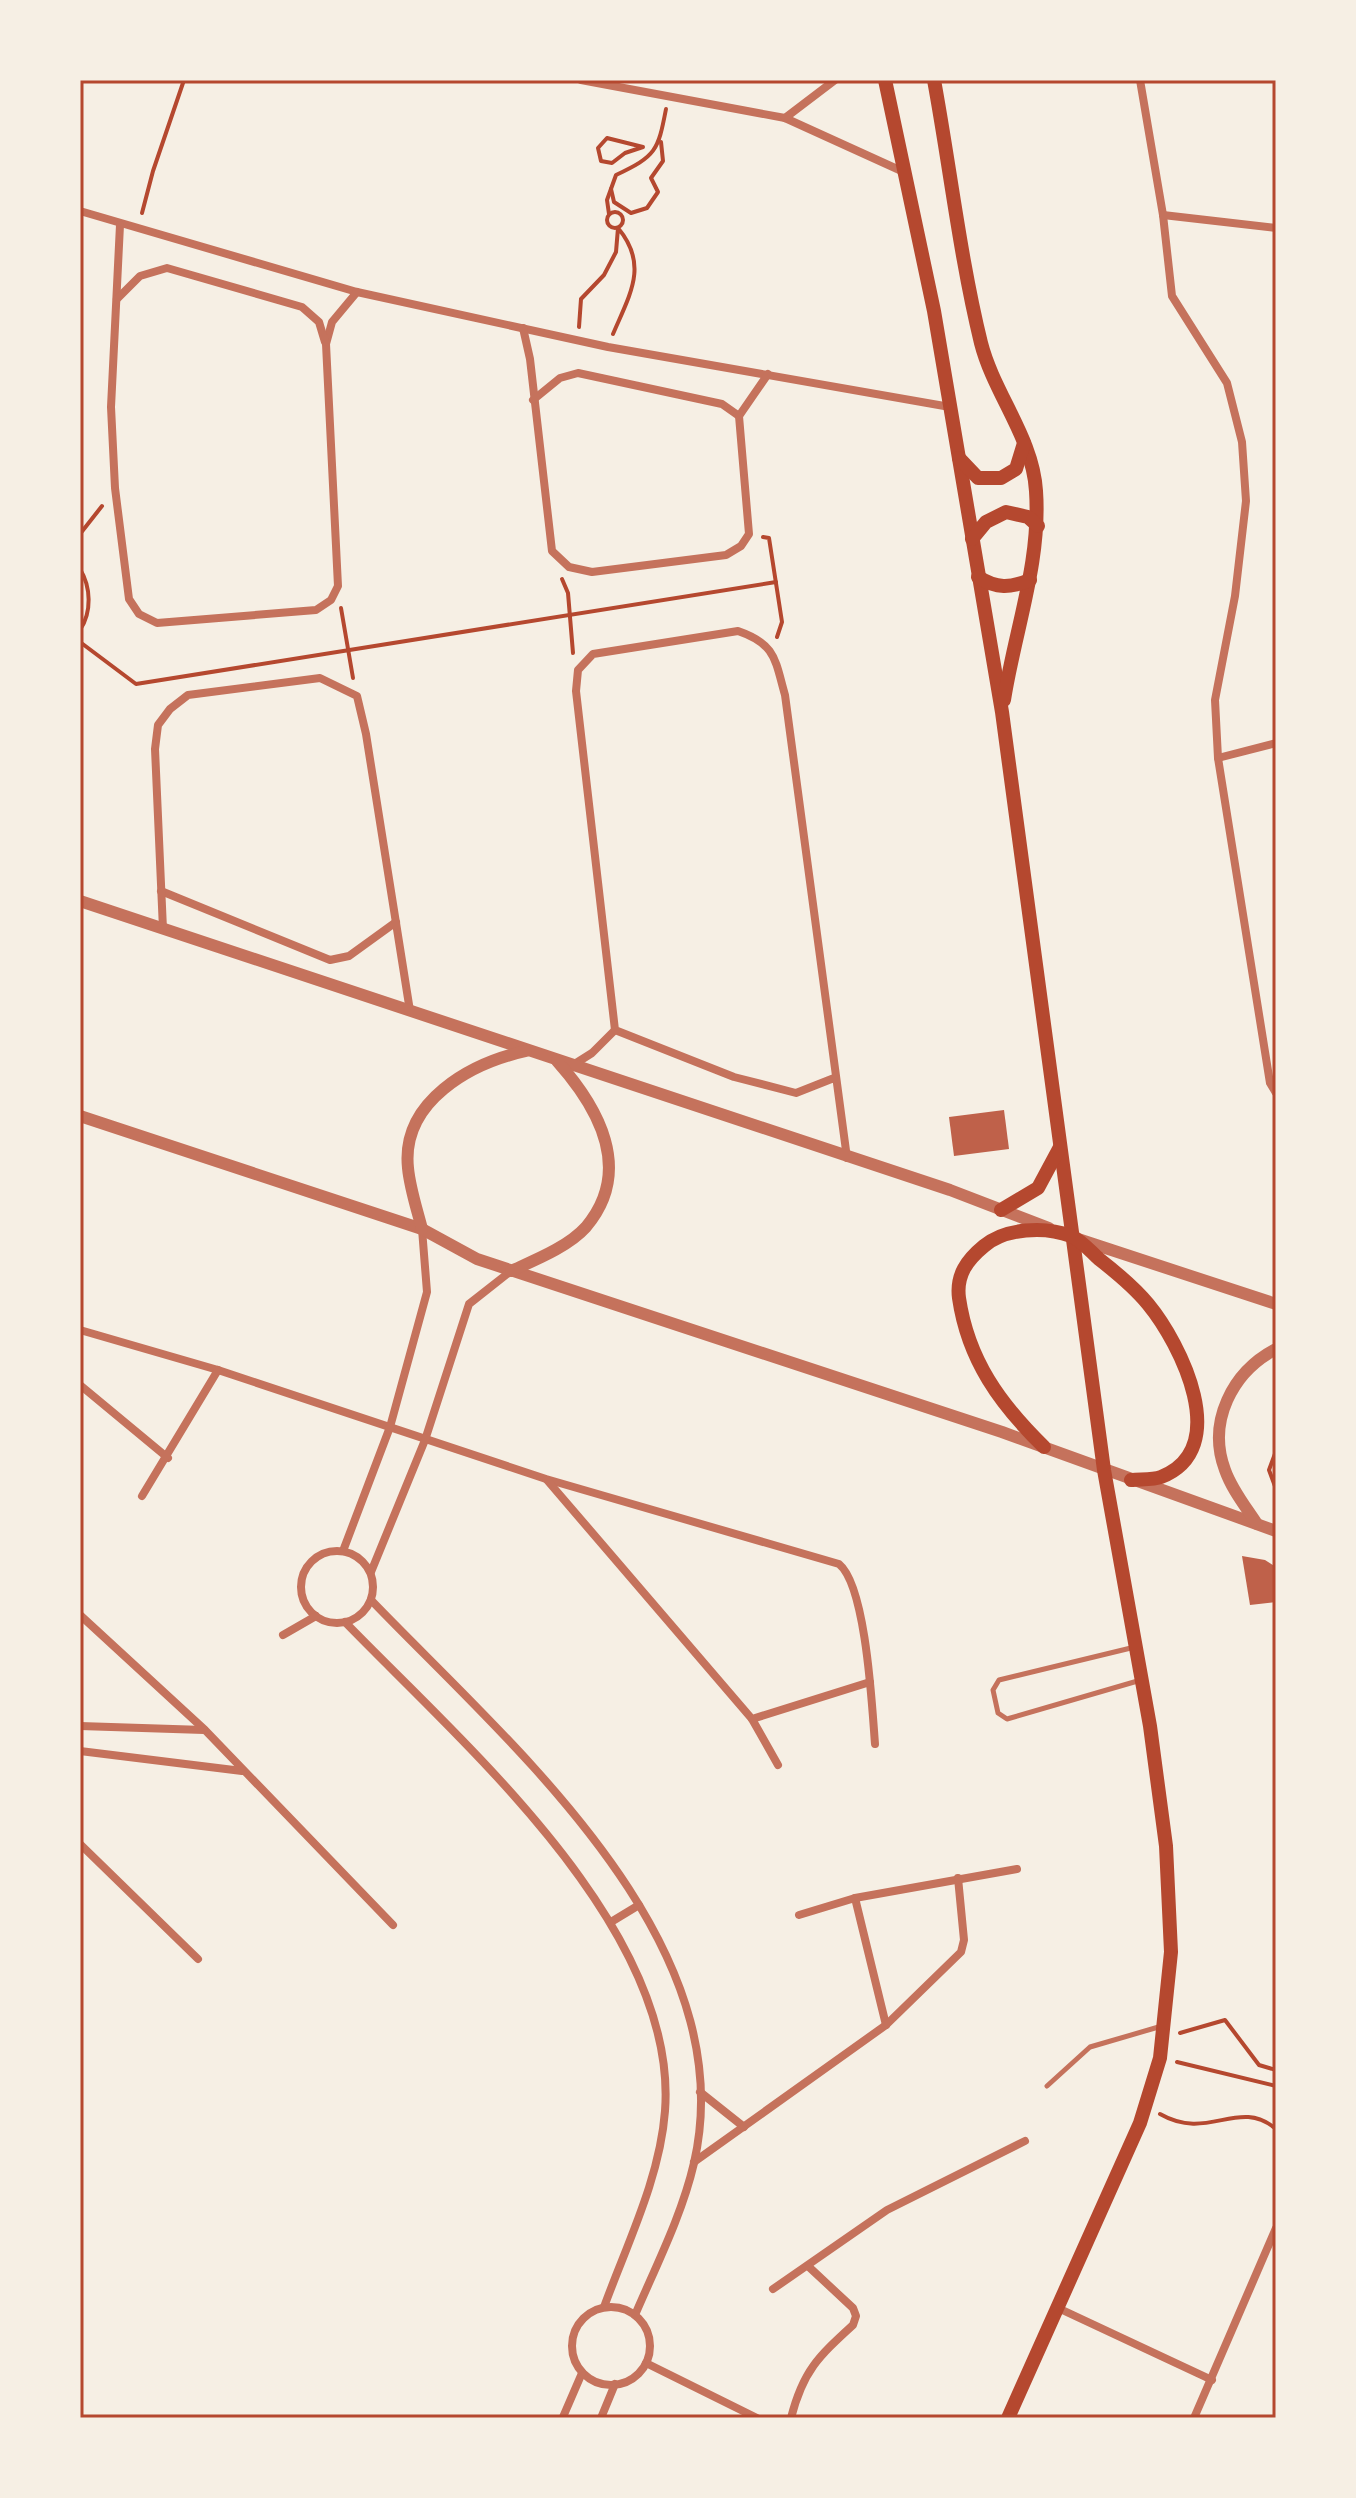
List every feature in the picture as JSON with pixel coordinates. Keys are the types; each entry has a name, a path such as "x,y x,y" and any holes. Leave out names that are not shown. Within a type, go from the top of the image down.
{"main road":[{"path":"885,80 907,173 1002,712 1104,1470 1142,1680 1166,1846 1171,1952 1160,2058 1147,2101 1008,2418"},
{"path":"934,80 982,346 1024,443 1036,486 1038,526 1030,580 1013,643 1002,712"},
{"path":"957,453 962,464 978,478 1001,478 1016,469 1024,443"},
{"path":"972,539 986,522 1006,512 1028,517 1038,526"},
{"path":"978,577 993,586 1014,587 1030,580"},
{"path":"1001,1210 1038,1188 1060,1146"},
{"path":"1044,1447 1014,1418 988,1383 968,1338 959,1282 969,1259 998,1238 1018,1231 1046,1231 1073,1237 1149,1305 1178,1353 1197,1405 1197,1438 1182,1463 1161,1477 1131,1480"}],"street":[{"path":"581,80 785,118 907,173"},
{"path":"785,118 835,80"},
{"path":"1140,80 1163,215 1172,296 1227,383 1242,442 1246,501 1235,596 1215,700 1218,758 1270,1083 1276,1093"},
{"path":"80,211 357,292 608,347 950,407"},
{"path":"1163,215 1276,228"},
{"path":"117,299 140,276 167,268 302,307 319,322 326,344 338,586 331,600 316,610 157,623 139,614 129,599 115,488 111,407 120,225"},
{"path":"326,344 332,322 357,292"},
{"path":"523,328 530,359 552,551 569,567 592,572 726,555 741,546 749,534 739,416 768,374"},
{"path":"533,400 560,378 578,373 722,404 739,416"},
{"path":"615,1030 576,691 578,670 593,654 738,631 758,637 772,650 785,695 847,1159"},
{"path":"163,929 155,749 158,725 170,709 188,695 320,678 357,696 366,734 410,1012"},
{"path":"1218,758 1276,743"},
{"path":"161,891 330,960 349,956 396,922"},
{"path":"80,901 1276,1304"},
{"path":"615,1030 734,1077 796,1093 834,1078"},
{"path":"572,1065 592,1053 615,1030"},
{"path":"343,1551 390,1427 427,1292 422,1229 407,1166 411,1134 430,1100 458,1077 493,1059 529,1051"},
{"path":"371,1572 359,1558 343,1551 324,1553 309,1565 301,1582 304,1601 316,1616 329,1623 345,1622 361,1614 371,1600 371,1572 425,1440 469,1304 511,1271 561,1245 585,1227 603,1197 609,1161 603,1128 585,1093 555,1059"},
{"path":"80,1116 422,1229 477,1259 1044,1447 1275,1531"},
{"path":"80,1330 218,1370 546,1479 839,1564 853,1581 870,1682 875,1744"},
{"path":"1257,1524 1229,1481 1219,1435 1232,1389 1252,1365 1276,1349"},
{"path":"142,1496 168,1458 218,1370"},
{"path":"80,1385 168,1458"},
{"path":"546,1479 752,1719 778,1765"},
{"path":"371,1600 570,1807 639,1905 673,1969 696,2039 700,2092 694,2162 635,2315"},
{"path":"80,1615 205,1730 393,1925"},
{"path":"283,1635 316,1616"},
{"path":"345,1622 546,1830 611,1922 656,2023 663,2058 665,2108 655,2165 604,2307"},
{"path":"752,1719 870,1682"},
{"path":"80,1726 205,1730"},
{"path":"80,1751 243,1771"},
{"path":"80,1844 198,1959"},
{"path":"799,1915 855,1898 1017,1869"},
{"path":"694,2162 886,2025 961,1952 964,1940 958,1878"},
{"path":"855,1898 886,2025"},
{"path":"611,1922 639,1905"},
{"path":"700,2092 744,2127"},
{"path":"773,2289 809,2267 859,2227 887,2210 1025,2141"},
{"path":"1194,2418 1276,2228"},
{"path":"791,2418 800,2385 809,2368 853,2325 856,2316 853,2308 809,2267"},
{"path":"604,2307 621,2308 635,2315 649,2337 646,2363 638,2373 615,2384 592,2380 582,2373 571,2347 573,2333 580,2321 604,2307"},
{"path":"1058,2308 1212,2380"},
{"path":"646,2363 757,2418"},
{"path":"563,2417 582,2373"},
{"path":"601,2418 615,2384"}],"lane":[{"path":"1136,1647 999,1680 993,1690 998,1713 1007,1719 1142,1680"},
{"path":"1047,2086 1090,2047 1163,2029"}],"path":[{"path":"143,228 142,206 184,80"},
{"path":"611,189 614,202 631,213 647,208 658,192 651,178 663,161 661,142 669,95"},
{"path":"607,138 643,147 625,153 612,163 601,161 598,148 607,138"},
{"path":"608,347 634,289 633,246 618,228 607,223 607,200 616,175 641,163 661,142"},
{"path":"578,340 581,299 604,275 616,252 618,228 622,225 621,214 609,214"},
{"path":"80,534 115,488"},
{"path":"749,534 769,538 782,622 772,650"},
{"path":"552,551 568,593 573,661"},
{"path":"80,569 85,578 89,604 80,630"},
{"path":"80,642 136,684 776,582"},
{"path":"338,586 357,696"},
{"path":"1276,1451 1269,1470 1276,1489"},
{"path":"1163,2029 1177,2034 1209,2022 1225,2020 1259,2065 1276,2070"},
{"path":"1160,2058 1276,2086"},
{"path":"1147,2101 1175,2122 1196,2127 1243,2116 1262,2118 1276,2129"}],"building":[{"path":"1004,1110 1009,1149 954,1156 949,1117"},
{"path":"1242,1556 1265,1560 1276,1567 1276,1602 1250,1605"}]}
